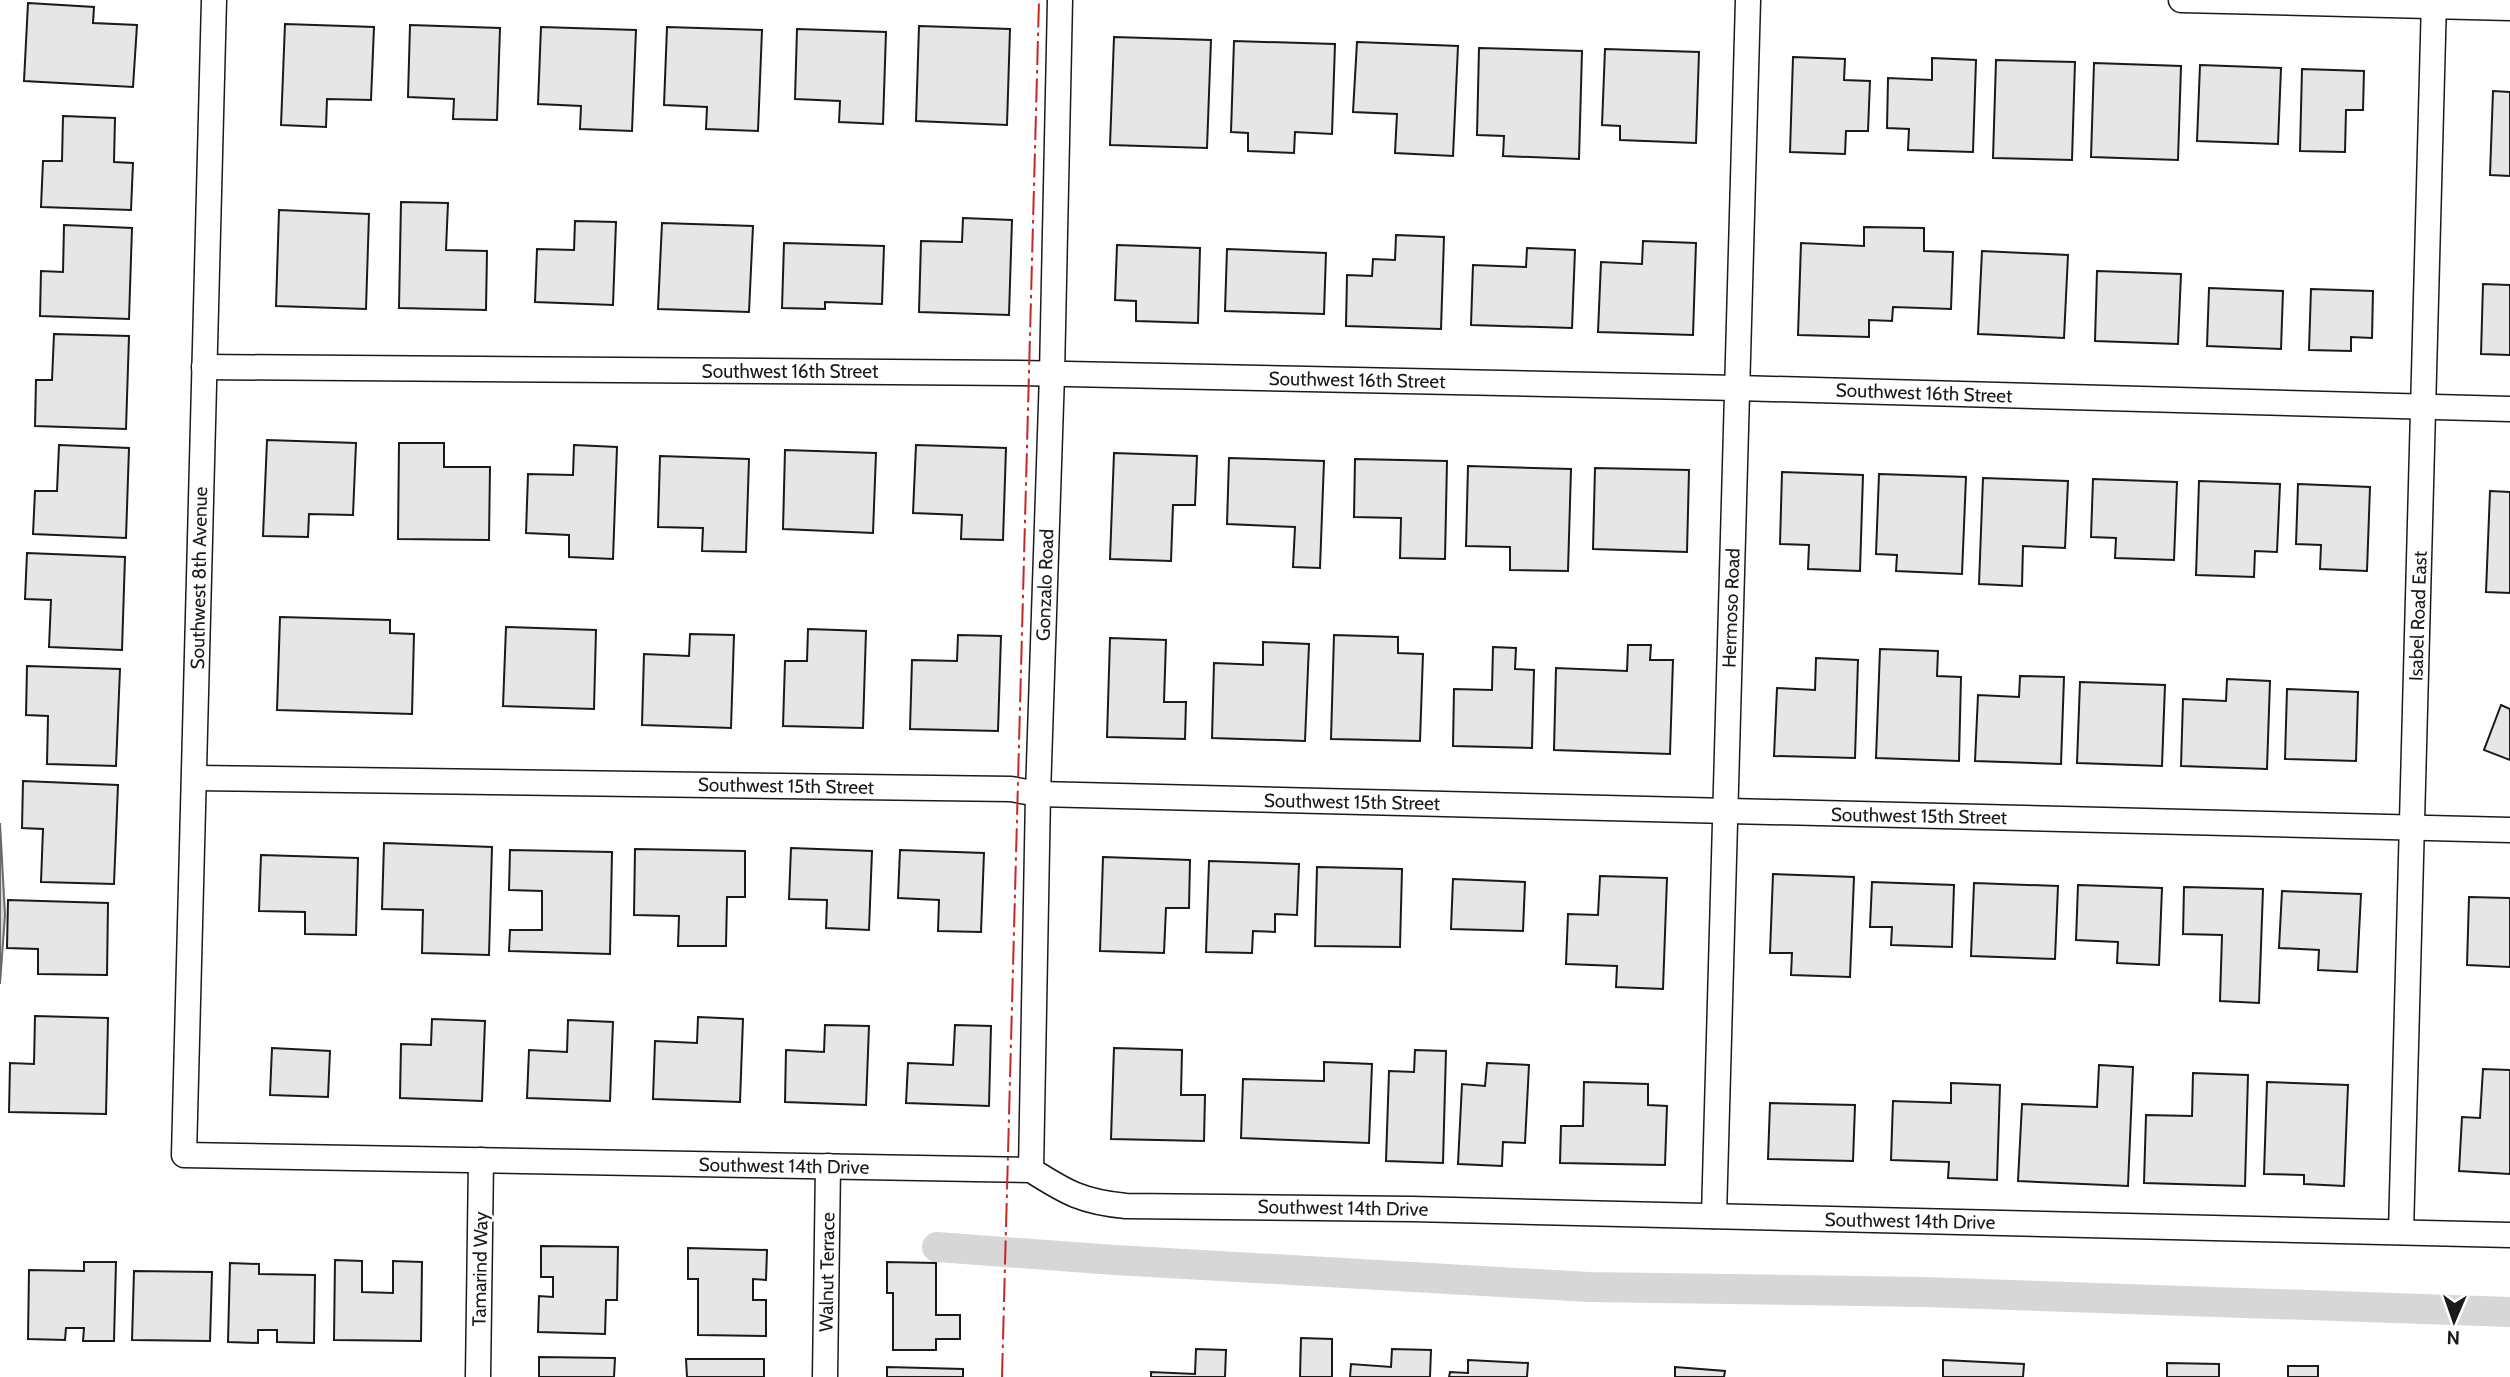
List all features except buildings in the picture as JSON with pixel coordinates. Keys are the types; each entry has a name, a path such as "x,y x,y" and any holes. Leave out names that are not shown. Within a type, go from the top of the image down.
{"street":[{"name":"Southwest 8th Avenue","path":"184,1155 214,0"},
{"name":"Gonzalo Road","path":"1031,1170 1038,794 1052,374 1060,0"},
{"name":"Hermoso Road","path":"1714,1216 1748,0"},
{"path":"2181,0 2434,3 2510,8"},
{"name":"Isabel Road East","path":"2401,1233 2434,3"},
{"name":"Southwest 16th Street","path":"204,367 1052,374 1737,388 2510,409"},
{"name":"Southwest 15th Street","path":"195,778 1011,789 1038,794 2510,830"},
{"name":"Southwest 14th Drive","path":"184,1155 1031,1170 1061,1189 1094,1203 1126,1206 1412,1209 2510,1235"},
{"name":"Tamarind Way","path":"478,1377 481,1160"},
{"name":"Walnut Terrace","path":"825,1377 828,1166"}],"shaded area":[{"path":"0,823 5,915 0,984"}],"waterway":[{"path":"937,1247 1589,1287 1924,1292 2510,1312"}],"power":[{"path":"1002,1377 1039,0"}]}
